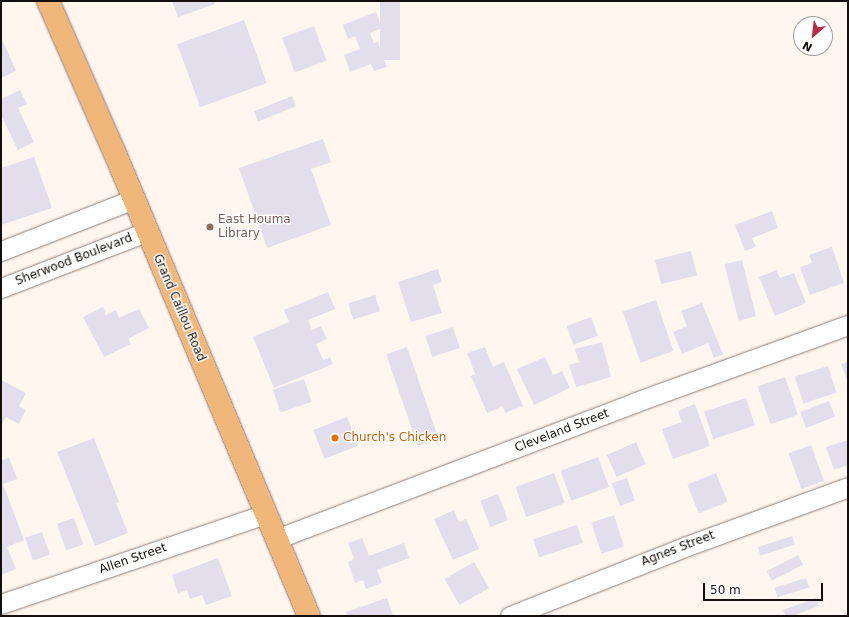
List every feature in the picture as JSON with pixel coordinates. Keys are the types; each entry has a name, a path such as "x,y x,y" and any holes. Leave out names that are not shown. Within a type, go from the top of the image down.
{"main road":[{"name":"Grand Caillou Road","path":"48,1 134,199 146,232 265,514 310,616"}],"street":[{"path":"1,251 134,199"},
{"name":"Sherwood Boulevard","path":"1,288 146,232"},
{"name":"Cleveland Street","path":"276,539 629,405 848,325"},
{"name":"Agnes Street","path":"510,616 687,546 848,487"},
{"name":"Allen Street","path":"1,604 265,514"}],"building":[{"path":"172,1 214,1 215,4 178,17"},
{"path":"380,1 400,1 400,60 380,60"},
{"path":"376,12 382,28 370,33 374,43 378,42 387,67 374,71 371,64 350,72 344,55 360,49 355,36 348,39 343,25"},
{"path":"244,20 267,83 200,107 177,44"},
{"path":"314,26 327,61 295,72 282,38"},
{"path":"1,37 16,71 1,78"},
{"path":"20,90 27,104 18,108 34,142 18,150 1,115 1,99"},
{"path":"292,96 296,106 258,122 254,111"},
{"path":"323,139 331,162 311,169 331,225 267,248 239,168"},
{"path":"34,157 52,208 1,225 1,168"},
{"path":"772,211 778,228 752,238 756,247 745,251 735,225"},
{"path":"832,247 844,283 810,295 800,267 812,263 809,255"},
{"path":"691,251 697,275 661,284 655,260"},
{"path":"742,260 756,316 739,321 725,264"},
{"path":"438,269 442,282 433,285 442,313 411,322 398,282"},
{"path":"776,270 780,278 794,273 806,303 775,316 759,277"},
{"path":"328,292 335,309 308,320 312,330 321,326 327,339 316,344 323,360 330,357 333,364 274,388 253,337 289,322 284,310"},
{"path":"375,295 380,311 353,319 348,303"},
{"path":"656,300 674,351 640,362 623,311"},
{"path":"702,303 723,354 714,358 708,343 682,354 673,332 687,326 681,311"},
{"path":"103,307 106,315 116,310 119,318 139,309 149,328 128,339 131,344 104,357 83,317"},
{"path":"591,317 598,336 573,345 567,326"},
{"path":"453,327 460,348 432,357 425,336"},
{"path":"602,342 611,377 576,387 569,365 579,362 575,349"},
{"path":"407,347 439,439 418,446 386,354"},
{"path":"485,347 493,367 504,362 523,406 505,413 503,406 487,413 471,376 475,374 467,353"},
{"path":"545,357 553,375 562,371 570,388 534,405 517,369"},
{"path":"848,362 848,382 841,364"},
{"path":"828,366 837,393 803,403 795,377"},
{"path":"785,377 798,415 771,424 758,386"},
{"path":"304,379 312,402 281,412 273,390"},
{"path":"1,380 26,393 19,406 26,410 19,424 6,417 1,426"},
{"path":"746,398 755,426 713,439 704,412"},
{"path":"829,401 835,417 806,428 800,412"},
{"path":"695,404 710,446 673,459 662,429 682,422 678,411"},
{"name":"Church's Chicken","path":"347,417 358,446 325,459 313,430"},
{"path":"94,438 119,502 116,503 128,533 95,546 57,452"},
{"path":"848,440 848,465 834,470 826,447"},
{"path":"636,442 646,464 617,477 607,455"},
{"path":"811,445 824,481 801,489 788,453"},
{"path":"9,457 17,479 3,484 24,540 7,547 16,569 1,575 1,461"},
{"path":"598,457 609,487 571,501 560,471"},
{"path":"554,473 565,503 526,517 515,487"},
{"path":"716,473 728,502 699,513 687,485"},
{"path":"627,478 635,501 620,506 612,483"},
{"path":"498,494 508,520 490,527 480,501"},
{"path":"454,510 459,522 466,519 479,549 453,560 434,519"},
{"path":"614,515 624,546 601,554 591,522"},
{"path":"74,518 83,544 66,550 57,524"},
{"path":"577,525 583,543 539,557 533,539"},
{"path":"42,532 50,555 33,561 25,538"},
{"path":"792,536 795,545 761,556 758,547"},
{"path":"362,538 369,556 404,543 409,558 377,570 382,583 366,589 363,580 355,583 348,562 354,559 348,543"},
{"path":"798,555 803,565 772,581 767,571"},
{"path":"218,558 232,596 206,605 202,595 190,599 187,590 178,593 172,575"},
{"path":"474,562 489,588 460,605 445,579"},
{"path":"806,578 809,588 777,597 774,588"},
{"path":"387,598 393,616 347,616 346,612"},
{"path":"816,598 819,606 793,616 786,616 783,610"}],"place":[{"name":"East Houma Library","path":"210,227"},
{"name":"Church's Chicken","path":"335,438"}]}
